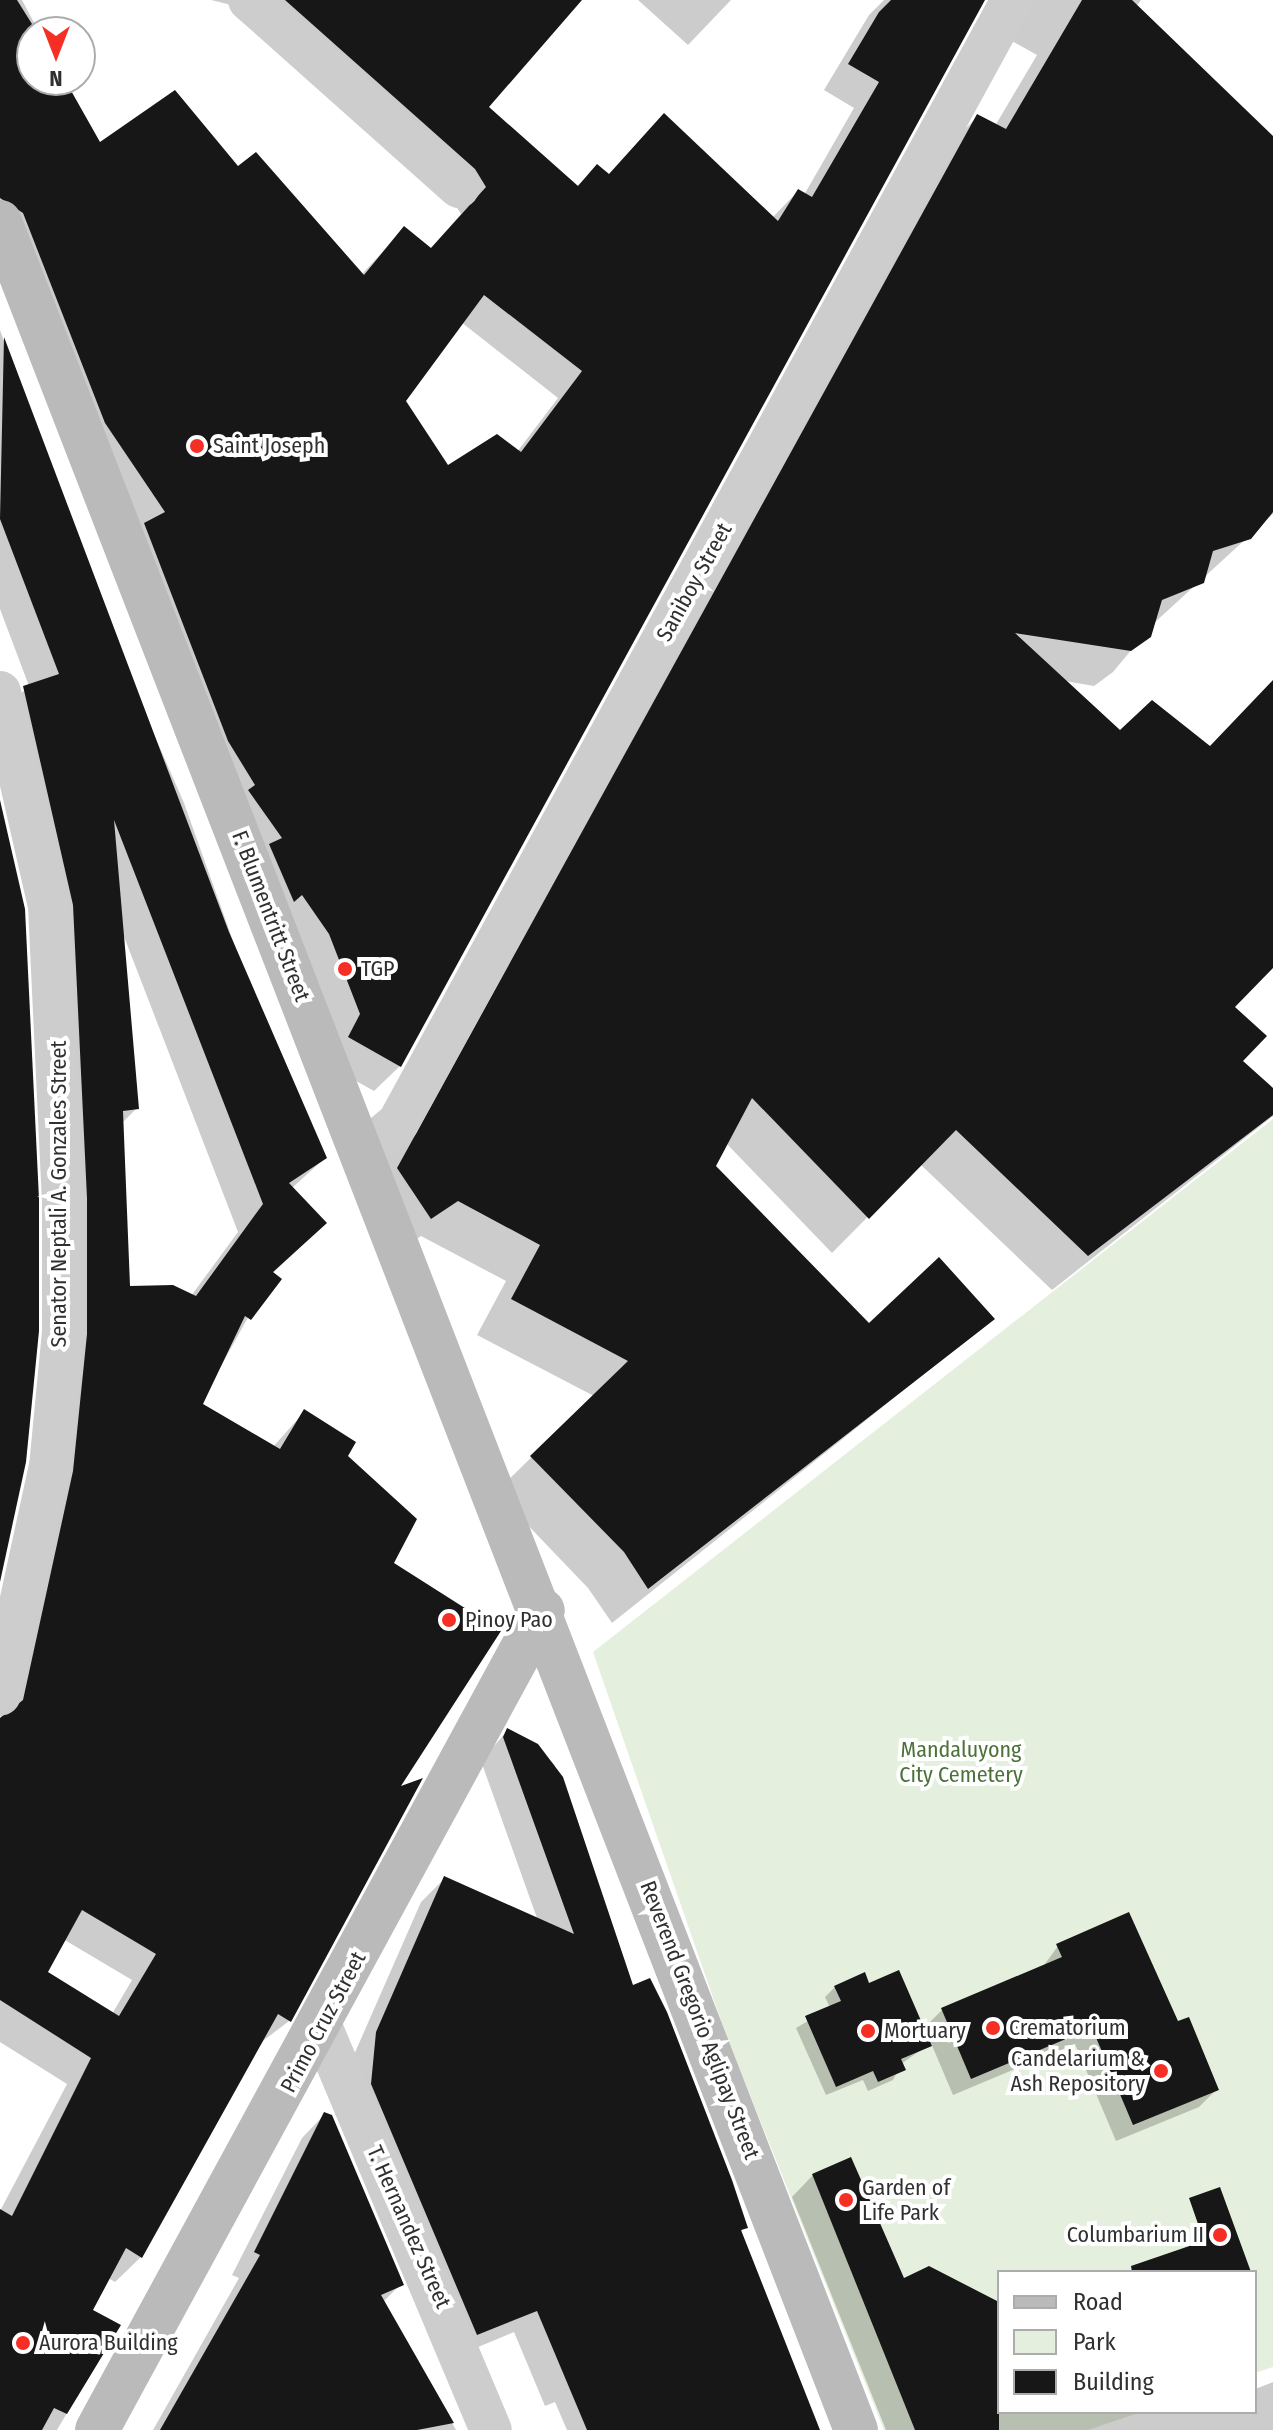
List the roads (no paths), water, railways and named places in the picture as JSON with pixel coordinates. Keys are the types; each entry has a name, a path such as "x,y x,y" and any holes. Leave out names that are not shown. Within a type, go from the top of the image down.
{"street":[{"path":"249,0 459,187"},
{"name":"Saniboy Street","path":"364,1151 398,1123 1012,0"},
{"name":"F. Blumentritt Street","path":"0,222 543,1610"},
{"name":"Senator Neptali A. Gonzales Street","path":"0,692 49,906 63,1332 50,1466 0,1695"},
{"name":"Primo Cruz Street","path":"97,2430 321,2026 543,1610"},
{"name":"Reverend Gregorio Aglipay Street","path":"543,1610 856,2430"},
{"name":"T. Hernandez Street","path":"321,2026 491,2430"}],"place":[{"name":"Saint Joseph","path":"197,446"},
{"name":"TGP","path":"345,969"},
{"name":"Pinoy Pao","path":"449,1620"},
{"name":"Crematorium","path":"993,2028"},
{"name":"Mortuary","path":"868,2031"},
{"name":"Candelarium & Ash Repository","path":"1161,2071"},
{"name":"Garden of Life Park","path":"846,2200"},
{"name":"Columbarium II","path":"1220,2235"},
{"name":"Aurora Building","path":"23,2343"}],"park label":[{"name":"Mandaluyong City Cemetery","path":"961,1762"}]}
